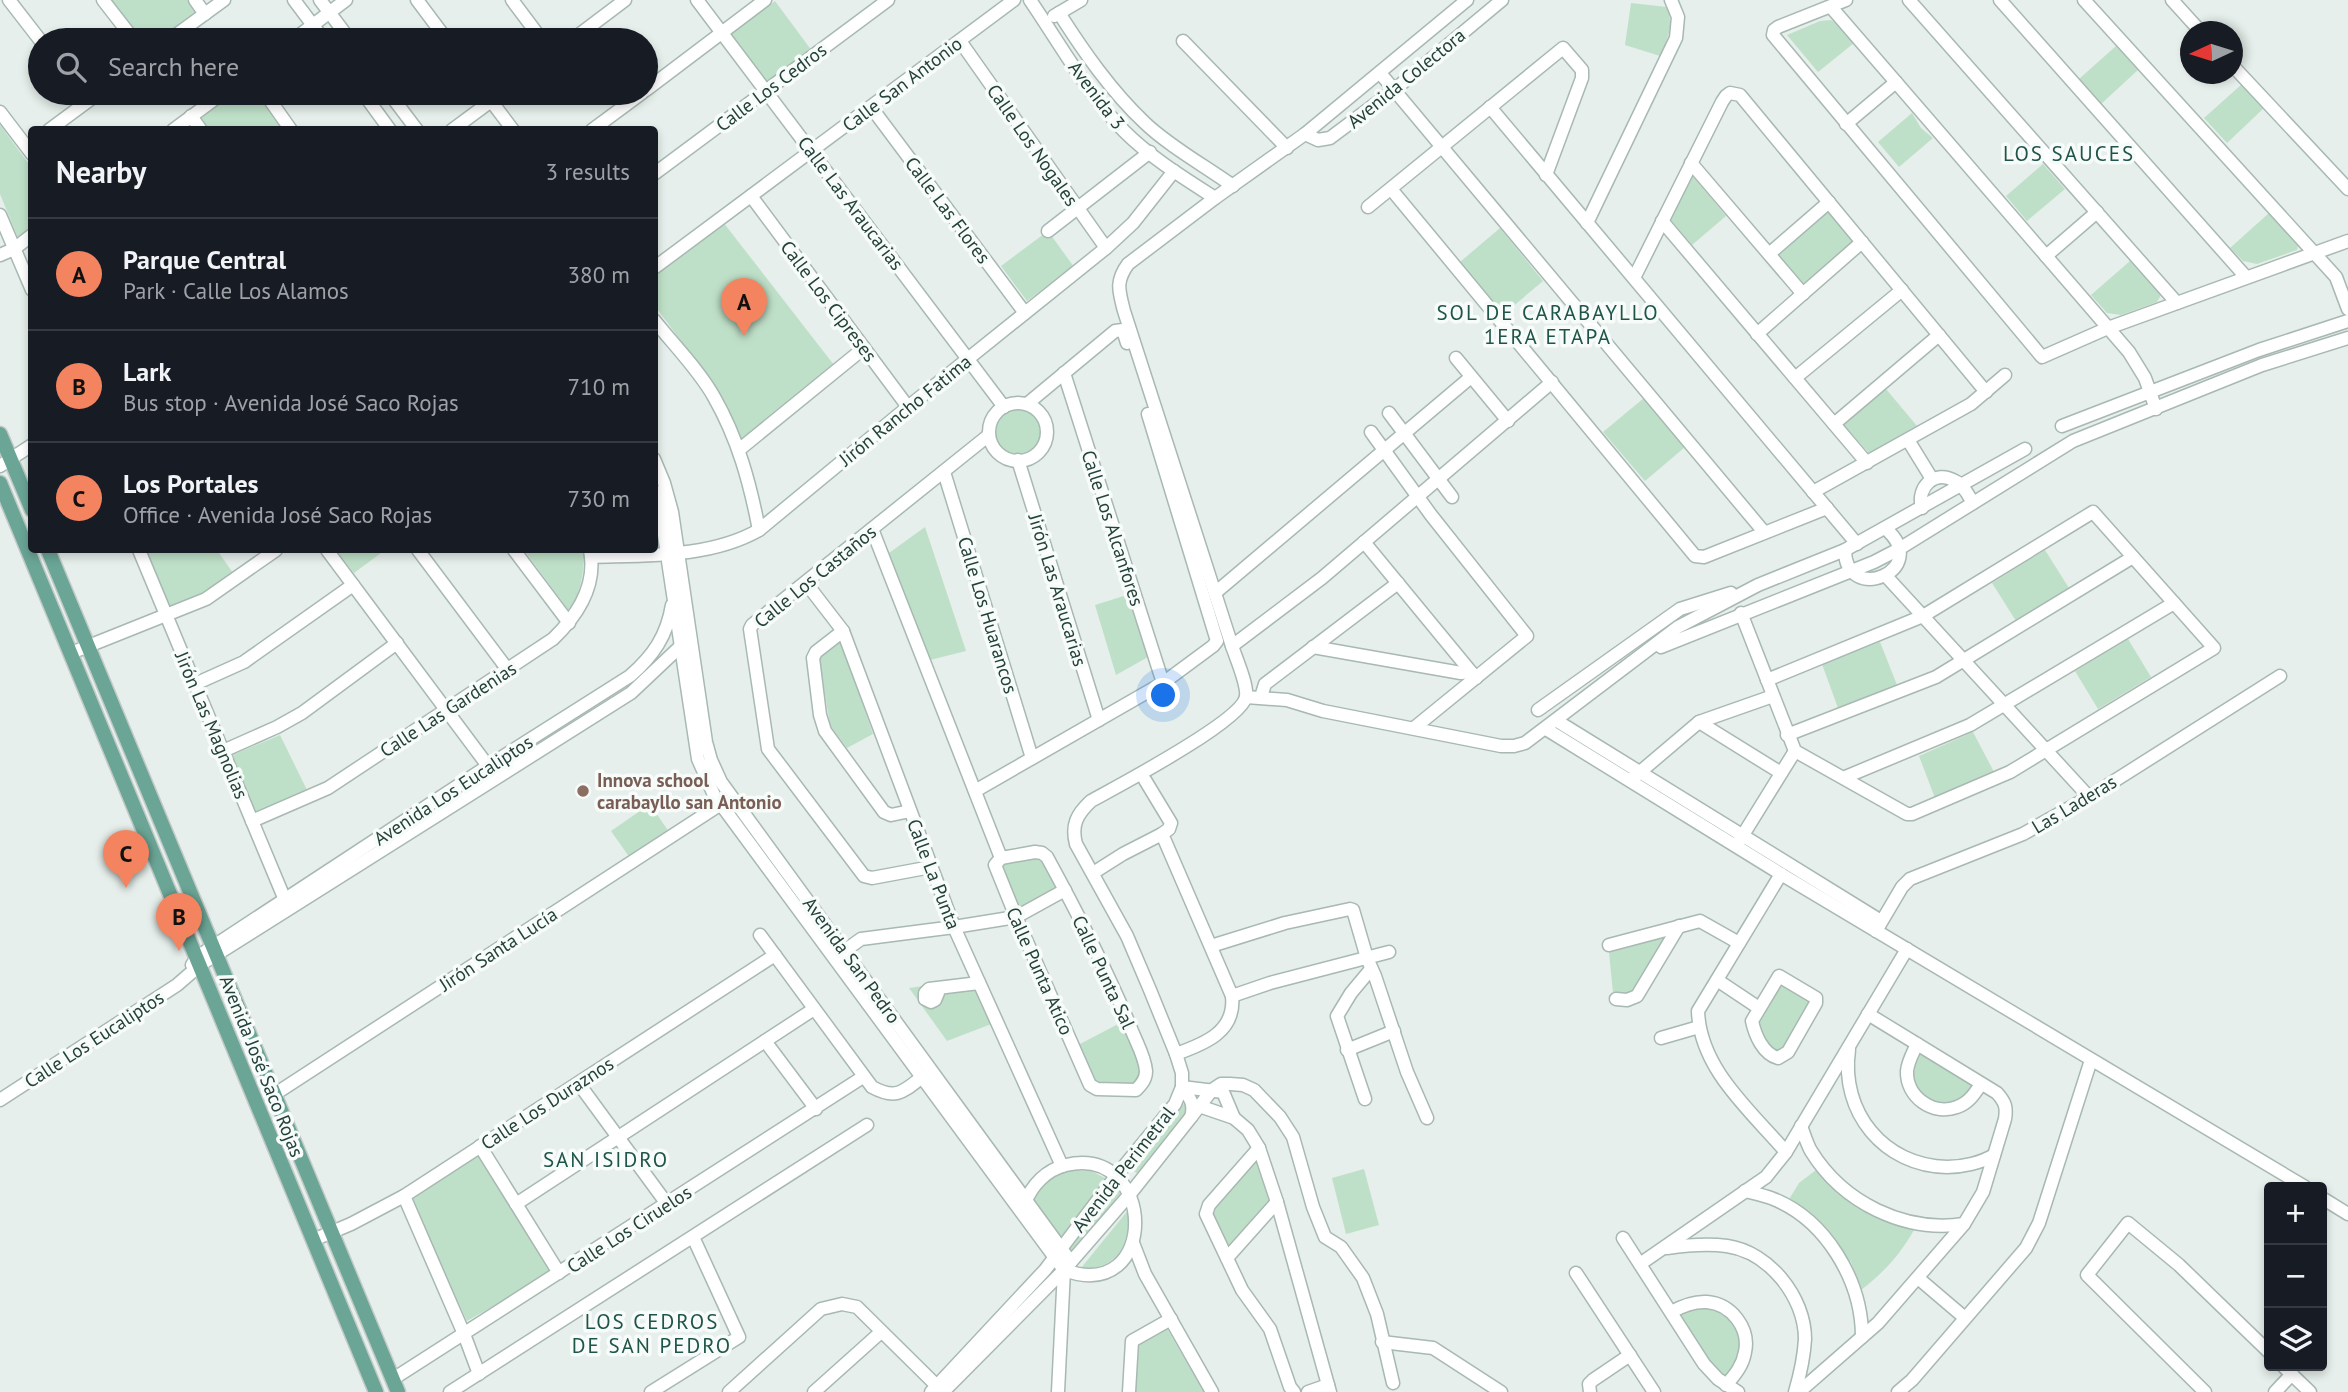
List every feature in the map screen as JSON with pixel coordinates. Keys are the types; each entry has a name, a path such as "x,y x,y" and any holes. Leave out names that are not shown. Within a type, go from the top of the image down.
{"main road":[{"path":"0,434 5,463 28,503"},
{"name":"Avenida José Saco Rojas","path":"0,483 5,509 71,653 376,1392"},
{"name":"Avenida José Saco Rojas","path":"49,553 396,1386"}],"street":[{"path":"0,8 9,0 31,28"},
{"path":"103,0 125,28"},
{"path":"195,0 205,14"},
{"path":"186,28 224,0"},
{"path":"294,0 315,28"},
{"path":"320,0 341,28"},
{"path":"309,28 346,0"},
{"path":"417,0 438,28"},
{"path":"512,0 533,28"},
{"path":"584,28 608,5 625,0"},
{"name":"Calle Las Araucarias","path":"697,0 1004,407"},
{"path":"658,81 765,0"},
{"name":"Calle Los Cedros","path":"658,171 888,0"},
{"name":"Calle San Antonio","path":"658,265 1014,0"},
{"name":"Avenida 3","path":"1030,0 1099,103 1125,132 1174,172 1215,198"},
{"path":"1044,22 1080,0"},
{"name":"Avenida Colectora","path":"1215,593 1119,292 1119,276 1128,264 1305,134 1467,0"},
{"name":"Avenida Colectora","path":"1305,134 1318,140 1330,138 1394,90 1502,0"},
{"path":"1587,223 1676,38 1678,17 1671,0"},
{"path":"1846,0 1777,27 1773,35 2042,357 2108,328 2348,241"},
{"path":"1909,0 2178,303"},
{"path":"2000,0 2246,277"},
{"path":"2084,0 2336,277 2348,309"},
{"path":"2172,0 2191,21"},
{"path":"1831,6 2138,364 2155,409"},
{"path":"1059,13 1120,98 1146,125 1233,186"},
{"name":"Calle Los Nogales","path":"960,41 1106,248"},
{"path":"1183,41 1287,148"},
{"path":"1368,207 1560,50 1566,51 1582,70 1582,78 1546,175"},
{"path":"1380,73 1764,532"},
{"path":"2243,77 2348,189"},
{"path":"1846,124 1896,82"},
{"path":"1634,278 1726,96 1735,93 1740,95 1986,391"},
{"path":"53,126 76,105"},
{"path":"178,126 206,105"},
{"path":"273,105 288,126"},
{"path":"372,105 387,126"},
{"path":"399,105 414,126"},
{"path":"458,126 482,105"},
{"path":"499,105 511,126"},
{"path":"598,126 626,105"},
{"name":"Calle Las Flores","path":"871,107 1025,313"},
{"path":"1490,107 1857,544"},
{"path":"0,112 28,146"},
{"path":"191,116 198,126"},
{"path":"1048,231 1150,152"},
{"path":"1691,163 1803,294"},
{"name":"Jirón Rancho Fatima","path":"591,553 673,553 726,544 759,530 1106,248 1133,223 1174,172"},
{"path":"1391,189 1695,556 1704,557 1827,508"},
{"name":"Calle Los Cipreses","path":"751,195 908,407"},
{"path":"1769,254 1829,202"},
{"path":"2046,256 2097,212"},
{"path":"0,215 28,281"},
{"path":"1662,221 1867,463"},
{"path":"0,255 28,238"},
{"path":"1758,334 1862,242"},
{"path":"1795,378 1902,290"},
{"path":"2062,426 2259,350 2348,321"},
{"path":"658,325 713,395 740,449 759,530"},
{"path":"975,791 1163,683 1217,641 1123,331 1115,331 1027,404"},
{"path":"1834,424 1939,335"},
{"path":"1646,653 1899,549 2073,441 2262,365 2348,338"},
{"path":"740,449 864,348"},
{"path":"1457,358 1508,421"},
{"name":"Calle Los Alcanfores","path":"1064,373 1163,683"},
{"path":"1813,492 1971,404 2005,375"},
{"path":"1234,1118 1227,1096 1223,1092 1182,1087 1182,1073 1176,1054 1131,947 1076,844 1074,823 1080,811 1091,802 1186,746 1232,716 1241,707 1246,696 1215,593 1471,377"},
{"path":"1232,646 1364,542 1552,382"},
{"path":"1014,403 1027,404 1042,416 1046,435 1038,452 1028,458 1009,459 998,452 989,435 993,417 1004,407 1014,403"},
{"path":"1388,413 1452,497"},
{"path":"1371,432 1418,497 1527,636 1473,675 1414,729"},
{"name":"Calle Los Castaños","path":"931,867 872,878 864,876 768,749 750,629 989,435"},
{"path":"1908,440 1932,479"},
{"path":"5,463 28,448"},
{"path":"1538,710 1680,608 1758,585 1845,550 2025,449"},
{"name":"Jirón Las Araucarias","path":"1018,460 1099,720"},
{"path":"1922,508 1922,490 1932,479 1945,477 1967,482 2041,461"},
{"path":"658,468 672,512 673,553"},
{"name":"Calle Los Huarancos","path":"944,472 1032,758"},
{"path":"1967,482 1973,503"},
{"path":"658,503 673,553"},
{"path":"1741,613 1787,735 1795,751 1907,814 2010,772 2214,648 2093,513 1923,616 1767,680"},
{"name":"Calle Punta Atico","path":"872,529 1001,858 995,865 996,870 1090,1085"},
{"path":"1845,550 1852,570 1860,577 1869,579 1886,576 1898,561 1899,549 1893,535 1886,529"},
{"path":"1364,542 1473,675"},
{"name":"Jirón Las Magnolias","path":"140,553 285,900"},
{"path":"71,653 210,597 272,553"},
{"path":"329,553 488,766"},
{"path":"420,553 508,670"},
{"path":"516,553 569,623"},
{"name":"Calle Las Gardenias","path":"252,821 328,788 553,639 569,623 582,603 589,580 591,553"},
{"name":"Avenida San Pedro","path":"673,553 674,595 681,646 704,758 721,804 840,954 922,1077 1024,1206"},
{"name":"Avenida San Pedro","path":"673,553 691,634 704,758"},
{"path":"1787,735 1936,677 2133,557"},
{"path":"1886,576 2089,797"},
{"name":"Calle La Punta","path":"806,583 843,631 954,927 1062,1166"},
{"path":"1261,697 1265,684 1398,583"},
{"path":"195,684 244,663 353,585"},
{"path":"1246,696 1287,700 1323,711 1501,746 1514,746 1525,743 1546,729 1678,627 1758,585"},
{"name":"Avenida Los Eucaliptos","path":"216,951 285,900 488,766 630,677 659,645 668,623 674,595"},
{"path":"1843,778 1970,726 2174,603"},
{"path":"843,631 816,652 813,658 820,715 825,731 884,812 891,815 910,811"},
{"name":"Avenida Los Eucaliptos","path":"198,961 631,693 691,634"},
{"path":"223,751 302,713 397,643"},
{"path":"1313,647 1473,675"},
{"name":"Las Laderas","path":"1879,926 1902,887 1910,879 2024,834 2089,797 2280,676"},
{"path":"1635,776 1699,722 1773,696"},
{"path":"1557,721 1635,776 1879,926 1907,949 2297,1182"},
{"path":"1699,722 1782,773"},
{"path":"1546,729 1635,776"},
{"path":"1739,841 1795,751"},
{"path":"1093,873 1169,829 1171,823 1145,780"},
{"name":"Avenida San Pedro","path":"715,784 1067,1266"},
{"name":"Jirón Santa Lucía","path":"275,1094 721,804"},
{"path":"1161,835 1232,996 1229,1019 1223,1029 1203,1045 1176,1054"},
{"path":"1739,841 1781,874 1879,926"},
{"name":"Calle Punta Sal","path":"1001,858 1042,853 1046,857 1065,890 1126,1017 1144,1061 1146,1074 1136,1090 1097,1089 1090,1085"},
{"path":"1781,874 1698,1011 1699,1027 1716,1070 1786,1152"},
{"path":"840,954 861,939 1016,917 1065,890"},
{"path":"1211,946 1285,923 1350,909 1356,914 1369,964 1407,1072 1427,1118"},
{"path":"1609,945 1700,921 1739,943"},
{"path":"1616,999 1627,1000 1637,996 1679,926"},
{"path":"760,935 872,1087 889,1095 898,1095 922,1077"},
{"path":"1640,1264 1766,1177 1786,1152 1907,949"},
{"path":"1232,996 1270,983 1369,964 1389,952"},
{"name":"Calle Los Duraznos","path":"313,1240 404,1196 775,955"},
{"name":"Calle Los Eucaliptos","path":"0,1100 177,985 198,961"},
{"path":"1365,1099 1337,1016 1369,964"},
{"path":"1779,976 1816,999 1788,1052 1778,1058 1772,1056 1754,1032 1752,1021 1759,1008 1779,976"},
{"path":"1717,980 1759,1008"},
{"path":"940,988 979,983"},
{"path":"516,1204 814,1009"},
{"path":"1797,1392 1862,1337 1964,1224 1983,1192 2007,1109 2004,1100 1997,1093 1868,1014"},
{"path":"1661,1038 1699,1027"},
{"path":"1347,1050 1394,1031"},
{"path":"765,1041 816,1109"},
{"path":"1917,1044 1909,1060 1907,1072 1914,1095 1923,1103 1935,1109 1947,1110 1960,1106 1970,1099 1981,1084"},
{"path":"1849,1046 1847,1080 1856,1109 1874,1136 1899,1156 1928,1167 1959,1167 1994,1155"},
{"path":"1906,1390 2026,1248 2039,1223 2091,1060"},
{"name":"Calle Los Ciruelos","path":"396,1386 464,1334 863,1077"},
{"path":"579,1084 667,1204"},
{"path":"1191,1117 1212,1090 1221,1084 1230,1084 1243,1085 1254,1090 1280,1118 1293,1137 1313,1207 1325,1237 1341,1247 1363,1278 1377,1314 1393,1383"},
{"name":"Avenida Perimetral","path":"937,1390 1035,1300 1130,1194 1191,1117 1192,1101 1182,1087"},
{"name":"Avenida Perimetral","path":"937,1390 1058,1253 1175,1104 1182,1087"},
{"path":"1199,1106 1234,1118 1248,1130 1259,1147 1329,1388 1308,1392"},
{"path":"450,1392 867,1125"},
{"path":"1801,1126 1811,1150 1827,1171 1846,1191 1868,1206 1892,1217 1918,1224 1945,1227 1964,1224"},
{"path":"480,1146 559,1273"},
{"path":"1259,1147 1206,1210 1242,1290 1268,1324 1294,1392"},
{"path":"1024,1206 1041,1179 1062,1166 1086,1164 1102,1168 1116,1176 1134,1203 1137,1223 1133,1243 1115,1267 1107,1272 1090,1275 1067,1266 1061,1313 1058,1392"},
{"path":"1745,1191 1771,1198 1794,1210 1815,1228 1832,1248 1847,1271 1857,1295 1862,1337"},
{"path":"404,1196 479,1374"},
{"path":"2327,1201 2348,1214"},
{"path":"1227,1258 1277,1202"},
{"path":"2205,1392 2087,1275 2129,1223 2179,1265 2264,1347"},
{"path":"651,1392 738,1338 693,1237"},
{"path":"1623,1238 1704,1364 1726,1385 1738,1392"},
{"path":"1133,1243 1145,1274 1212,1392"},
{"path":"1664,1248 1697,1244 1730,1246 1759,1258 1782,1279 1798,1306 1805,1336 1797,1392"},
{"path":"1115,1267 1134,1269 1145,1274"},
{"path":"1576,1272 1654,1392"},
{"path":"1918,1278 1965,1318"},
{"path":"1035,1300 1052,1300 1061,1313"},
{"path":"1671,1312 1682,1306 1708,1302 1733,1313 1746,1337 1746,1351 1742,1364 1726,1385"},
{"path":"729,1392 821,1309 842,1304 857,1307 937,1390"},
{"path":"1129,1392 1132,1340 1171,1319"},
{"path":"814,1392 881,1332"},
{"path":"1382,1342 1433,1348 1501,1392"},
{"path":"1590,1392 1589,1384 1593,1380 1630,1355"},
{"path":"2275,1392 2287,1371"},
{"path":"2289,1371 2310,1392"}],"green space":[{"path":"110,0 187,0 195,12 173,28 130,28"},
{"path":"775,1 812,51 767,85 730,35"},
{"path":"1631,3 1667,7 1670,26 1660,56 1625,45"},
{"path":"1831,20 1841,27 1854,43 1818,72 1787,35 1820,21"},
{"path":"2116,46 2138,70 2101,104 2079,79"},
{"path":"2242,84 2264,108 2227,143 2204,118"},
{"path":"219,105 266,105 282,126 204,126 199,120"},
{"path":"1912,113 1921,128 1933,138 1899,167 1878,142"},
{"path":"0,125 28,163 28,230 18,238 0,194"},
{"path":"2043,164 2065,189 2027,221 2006,196"},
{"path":"1691,174 1726,216 1692,245 1669,218"},
{"path":"1828,211 1855,242 1803,287 1776,255"},
{"path":"2269,213 2298,246 2297,250 2257,264 2243,261 2230,248"},
{"path":"723,222 834,365 741,440 715,387 658,310 658,272"},
{"path":"1500,228 1543,281 1504,314 1460,262"},
{"path":"1048,231 1074,267 1027,301 1001,266"},
{"path":"2130,261 2161,295 2157,302 2121,315 2107,313 2091,295"},
{"path":"1886,389 1917,426 1869,453 1844,425"},
{"path":"1644,398 1685,447 1645,481 1603,432"},
{"path":"1018,408 1035,415 1042,432 1035,449 1018,456 1001,449 994,432 1001,415"},
{"path":"925,527 966,651 930,660 889,553"},
{"path":"2045,550 2069,588 2016,621 1992,583"},
{"path":"147,553 219,553 233,573 206,591 169,607"},
{"path":"338,553 381,553 354,573"},
{"path":"526,553 584,553 581,581 570,612"},
{"path":"1127,595 1148,657 1116,675 1095,605"},
{"path":"840,639 873,734 847,748 830,725 819,657"},
{"path":"2128,639 2151,677 2098,709 2075,671"},
{"path":"1880,642 1897,685 1838,708 1822,664"},
{"path":"1973,732 1994,772 1935,798 1919,756"},
{"path":"280,735 307,790 255,813 230,756"},
{"path":"650,804 669,832 630,858 611,831"},
{"path":"1040,858 1060,890 1018,910 1000,870 1002,864"},
{"path":"1666,936 1631,993 1613,993 1609,952"},
{"path":"972,979 994,1023 947,1041 909,988"},
{"path":"1780,980 1814,1000 1782,1053 1773,1053 1760,1034 1756,1021"},
{"path":"1124,1021 1141,1066 1140,1074 1133,1086 1094,1084 1078,1045"},
{"path":"1919,1052 1974,1086 1955,1103 1944,1104 1927,1099 1916,1089 1914,1082"},
{"path":"1183,1104 1186,1105 1187,1113 1140,1171 1137,1173 1131,1170 1130,1167"},
{"path":"479,1155 551,1273 467,1321 411,1200"},
{"path":"1257,1159 1269,1201 1229,1246 1212,1212"},
{"path":"1364,1169 1379,1225 1346,1234 1332,1178"},
{"path":"1070,1170 1091,1171 1107,1179 1060,1238 1032,1200 1048,1181"},
{"path":"1816,1170 1849,1201 1871,1215 1914,1230 1890,1263 1861,1290 1851,1262 1832,1239 1788,1201 1799,1183"},
{"path":"1114,1186 1122,1192 1075,1251 1069,1253 1067,1244"},
{"path":"1129,1209 1128,1235 1119,1254 1101,1266 1077,1273"},
{"path":"1704,1307 1726,1317 1739,1335 1739,1356 1725,1376 1712,1365 1680,1315 1691,1309"},
{"path":"1166,1327 1204,1392 1134,1392 1135,1346"}],"place":[{"name":"Parque Central","path":"744,336"},
{"name":"Innova school carabayllo san Antonio","path":"583,791"},
{"name":"Los Portales","path":"126,888"},
{"name":"Lark","path":"179,951"}],"district":[{"name":"LOS SAUCES","path":"2069,154"},
{"name":"SOL DE CARABAYLLO 1ERA ETAPA","path":"1548,325"},
{"name":"SAN ISIDRO","path":"606,1160"},
{"name":"LOS CEDROS DE SAN PEDRO","path":"652,1334"}]}
